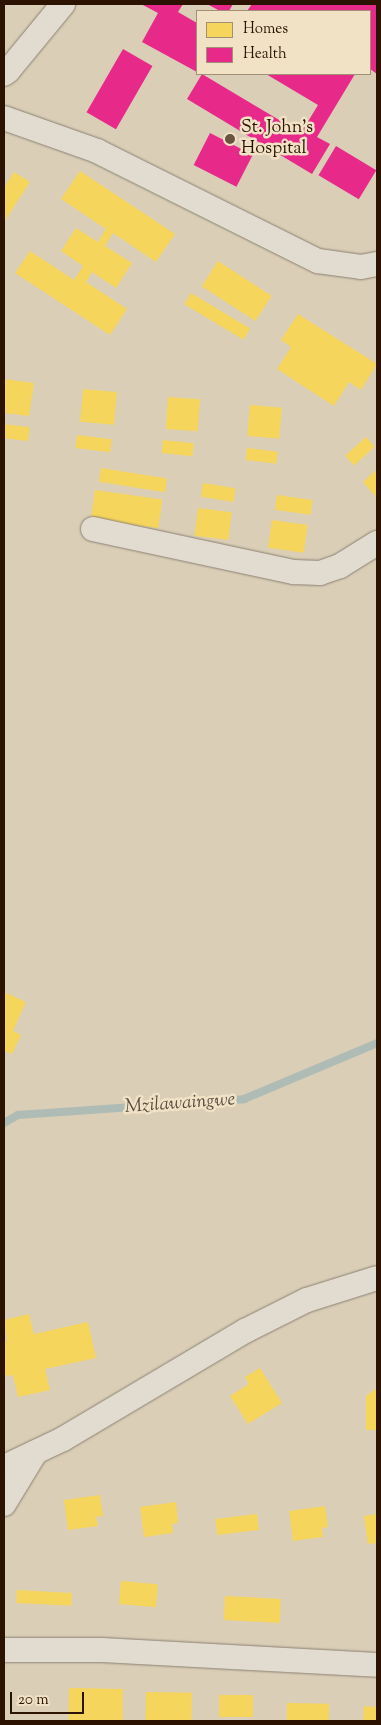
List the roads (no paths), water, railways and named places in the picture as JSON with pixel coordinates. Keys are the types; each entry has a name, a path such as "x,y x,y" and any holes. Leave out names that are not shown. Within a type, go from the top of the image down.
{"street":[{"path":"5,78 56,6"},
{"path":"4,118 97,151 318,261 361,267 377,264"},
{"path":"93,529 294,572 320,573 340,566 377,543"},
{"path":"4,1467 62,1439 254,1327 307,1300 377,1278"},
{"path":"4,1504 35,1452"},
{"path":"4,1650 102,1650 377,1666"}],"waterway":[{"name":"Mzilawaingwe","path":"4,1123 18,1115 244,1099 377,1043"}],"place":[{"name":"St. John's Hospital","path":"230,139"}]}
